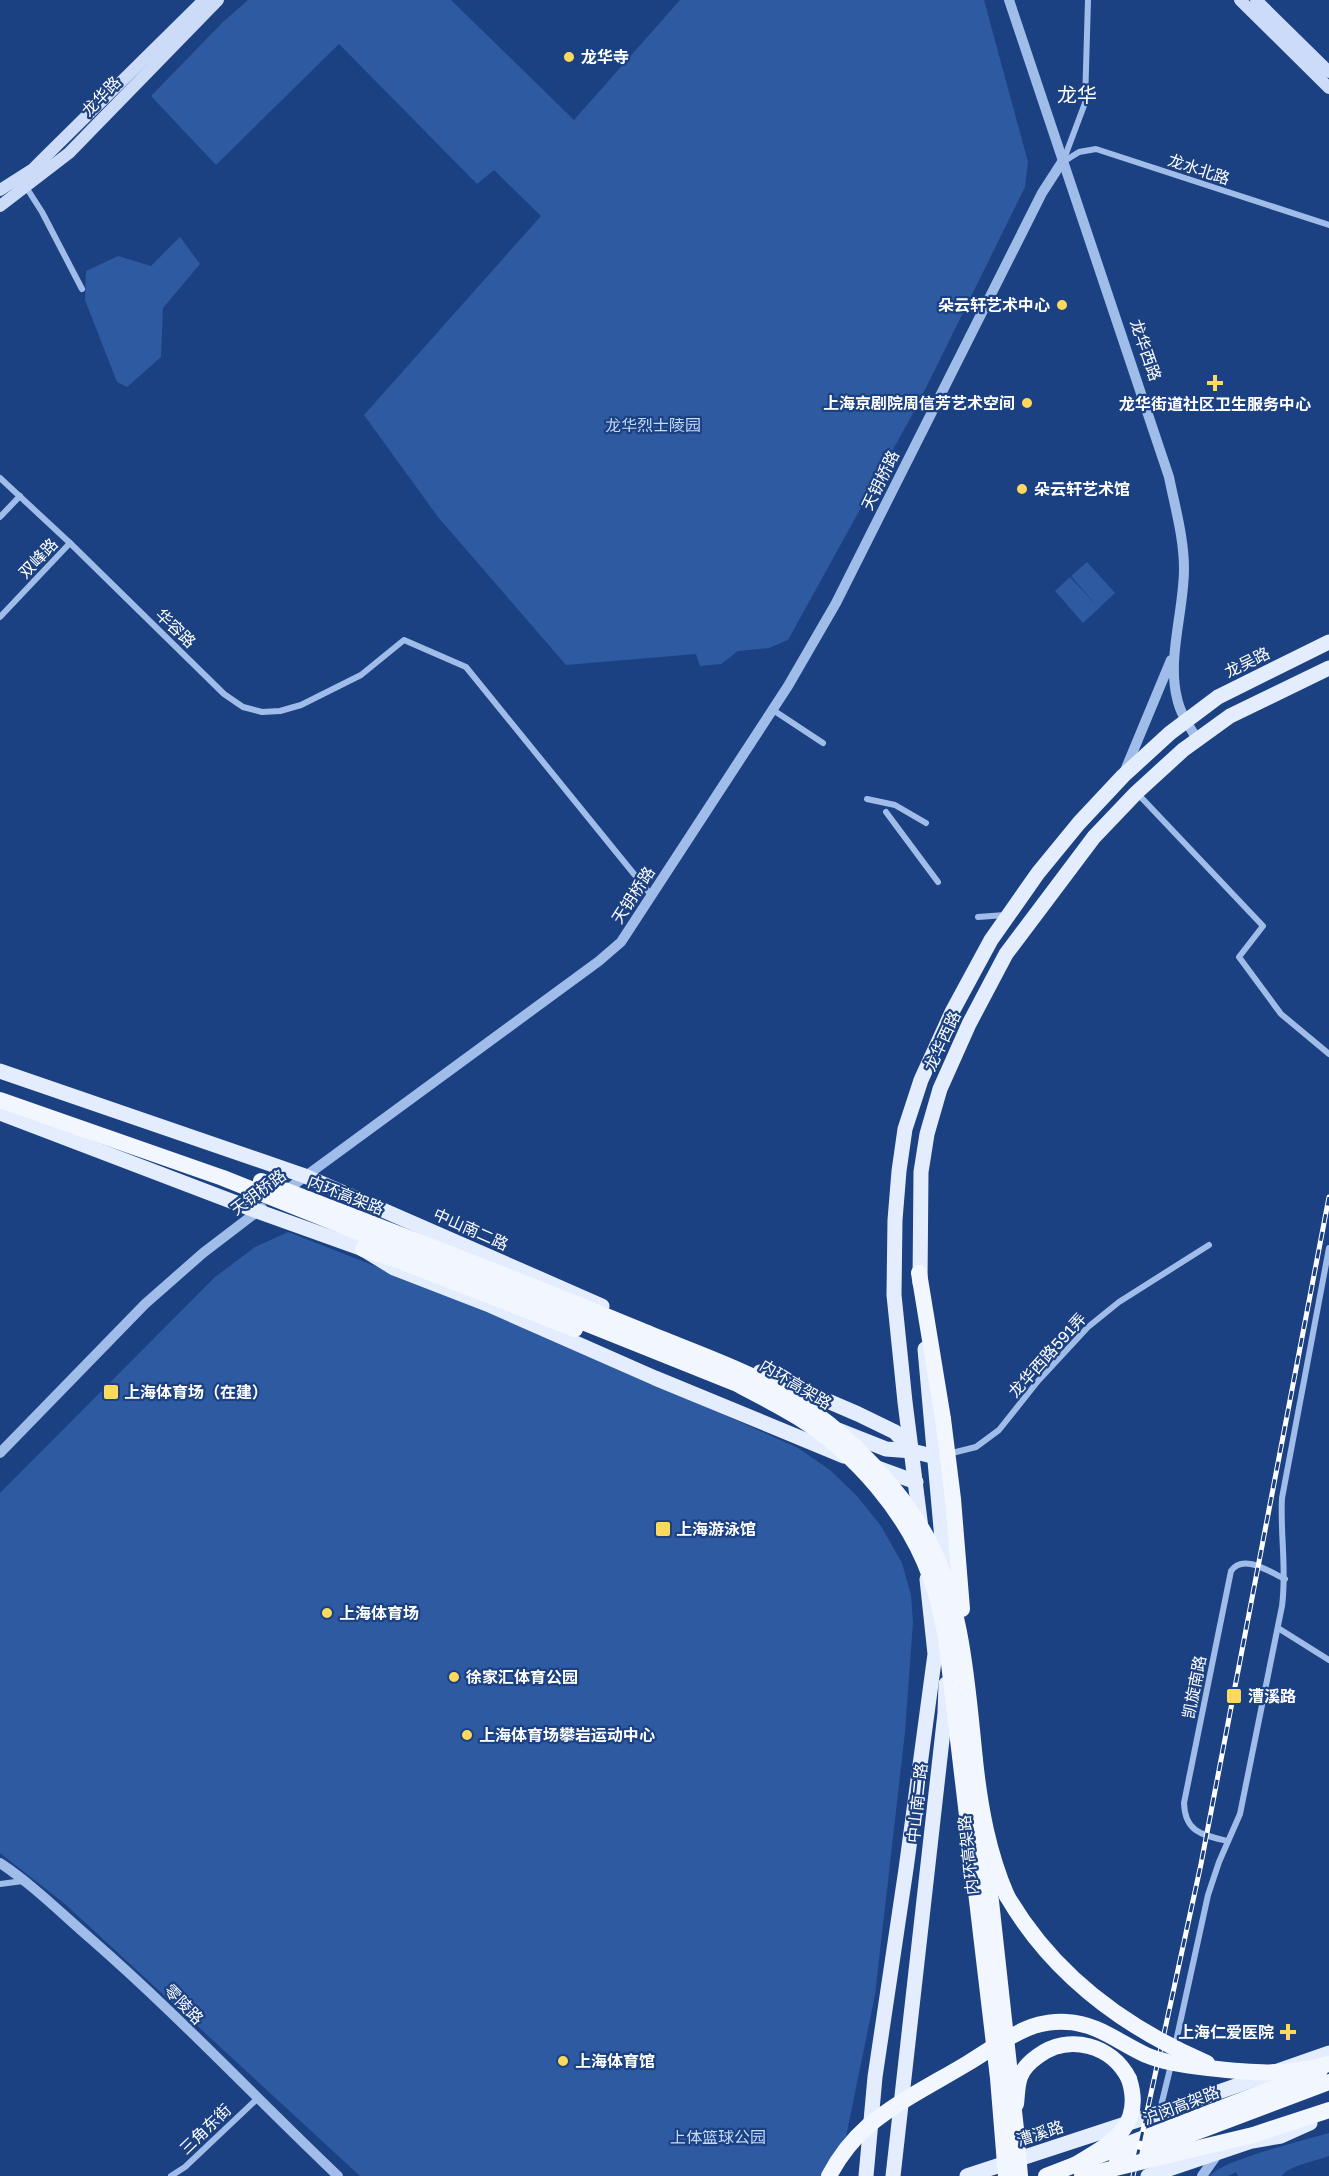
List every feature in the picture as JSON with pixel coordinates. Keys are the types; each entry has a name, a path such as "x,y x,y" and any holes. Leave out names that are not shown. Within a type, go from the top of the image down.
{"highway":[{"name":"内环高架路","path":"0,1089 233,1170 546,1291 739,1371 796,1401 818,1416 856,1449 900,1497 914,1516 945,1578 960,1633 1020,2176"},
{"name":"内环高架路","path":"0,1100 224,1178 735,1383 801,1419 828,1439 862,1472 889,1503 914,1540 930,1576 946,1638 996,2066 1006,2176"},
{"path":"363,1249 643,1354 666,1356"},
{"path":"920,1273 944,1419 953,1499 965,1670"},
{"path":"981,1810 999,1876 1007,1896 1026,1927 1049,1955 1065,1972 1120,2016 1187,2055 1224,2070"},
{"path":"830,2176 849,2145 875,2121 1017,2033 1032,2027 1067,2022 1086,2025 1147,2055 1169,2063 1268,2074 1329,2065"},
{"path":"1016,2129 1017,2098 1021,2076 1035,2058 1052,2048 1071,2044 1092,2047 1111,2056 1124,2069 1132,2089 1133,2102 1130,2114 1126,2126 1112,2142 1078,2173"},
{"name":"沪闵高架路","path":"1078,2173 1329,2065"},
{"name":"沪闵高架路","path":"1046,2176 1078,2173 1329,2082"},
{"path":"1078,2173 1253,2135 1329,2106"}],"main road":[{"name":"龙华路","path":"0,190 33,169 204,0"},
{"name":"龙华路","path":"0,206 69,153 218,0"},
{"path":"1240,0 1329,88"},
{"path":"1256,0 1329,72"},
{"name":"龙吴路","path":"1185,721 1218,697 1329,642"},
{"path":"1197,740 1230,716 1329,668"},
{"name":"龙华西路","path":"912,1451 894,1295 899,1170 905,1129 921,1080 952,1012 991,940 1038,873 1079,823 1123,776 1185,721"},
{"name":"龙华西路","path":"936,1457 928,1398 920,1273 922,1162 927,1134 940,1089 969,1024 1006,954 1094,837 1136,793 1197,740"},
{"name":"中山南二路","path":"0,1071 305,1176 604,1307 858,1414 895,1432 912,1451 935,1654 875,2077 867,2176"},
{"path":"0,1113 257,1212 363,1249 394,1268 497,1309 655,1378 844,1456 916,1482"},
{"path":"363,1249 397,1252 886,1449 912,1451 936,1457"},
{"name":"中山南二路","path":"894,2176 945,1713 948,1602 936,1457"},
{"name":"漕溪路","path":"967,2176 1159,2114 1329,2053"},
{"path":"1149,2176 1218,2154 1250,2137 1329,2106"},
{"path":"1121,2176 1183,2154 1250,2137 1281,2136 1329,2115"},
{"path":"1183,2154 1218,2154"}],"street":[{"name":"龙华西路","path":"1009,0 1169,477 1181,534 1184,567 1174,682 1185,721 1197,740"},
{"path":"1062,162 1085,103 1088,0"},
{"name":"龙水北路","path":"1062,162 1079,152 1096,149 1329,225"},
{"name":"天钥桥路","path":"0,1453 145,1304 203,1253 599,961 621,942 773,710 836,603 1031,214 1062,162"},
{"path":"26,186 82,289"},
{"name":"华容路","path":"0,478 224,694 243,707 262,712 280,711 301,705 361,675 404,640 466,667 651,895"},
{"path":"0,517 20,496"},
{"name":"双峰路","path":"0,617 70,543"},
{"path":"1123,776 1177,646"},
{"path":"773,710 823,743"},
{"path":"1136,793 1263,926 1239,957 1281,1014 1329,1054"},
{"path":"867,799 895,805 926,823"},
{"path":"886,812 938,882"},
{"path":"978,917 1008,915"},
{"name":"龙华西路591弄","path":"936,1457 976,1447 999,1430 1038,1382 1088,1327 1119,1302 1209,1245"},
{"path":"1159,2114 1208,1895 1240,1814 1278,1628 1285,1579 1281,1531 1282,1498 1329,1248"},
{"name":"凯旋南路","path":"1228,1841 1204,1835 1192,1828 1184,1803 1231,1571 1237,1564 1246,1563 1285,1579"},
{"path":"1278,1628 1329,1660"},
{"name":"零陵路","path":"0,1863 26,1881 152,1993 338,2176"},
{"path":"0,1884 26,1881"},
{"name":"三角东街","path":"171,2176 185,2167 257,2098"},
{"path":"1202,2176 1218,2154"},
{"path":"1149,2176 1161,2176"}],"green space":[{"name":"龙华烈士陵园","path":"248,0 451,0 574,120 680,0 984,0 1028,162 1025,187 917,406 788,640 769,648 738,651 721,664 700,666 696,654 566,665 438,517 364,415 541,216 494,170 477,184 339,44 216,165 151,96 223,22"},
{"path":"180,237 200,264 163,308 161,357 127,387 117,382 85,300 86,271 118,256 151,266"},
{"path":"1087,562 1115,593 1083,623 1055,591 1070,577 1097,606 1071,576"},
{"name":"徐家汇体育公园","path":"288,1232 521,1323 798,1448 830,1470 857,1496 881,1526 902,1563 911,1595 913,1622 905,1732 875,1995 838,2176 360,2176 65,1904 0,1853 0,1493 215,1277 255,1247"},
{"path":"1329,2133 1329,2156 1296,2167 1282,2176 1238,2176 1236,2172 1228,2176 1210,2176 1247,2157"}],"railway":[{"path":"1133,2176 1201,1864 1329,1197"}],"place":[{"name":"龙华寺","path":"569,57"},
{"name":"朵云轩艺术中心","path":"1062,305"},
{"name":"龙华街道社区卫生服务中心","path":"1215,383"},
{"name":"上海京剧院周信芳艺术空间","path":"1027,403"},
{"name":"朵云轩艺术馆","path":"1022,489"},
{"name":"上海体育场（在建）","path":"111,1392"},
{"name":"上海游泳馆","path":"663,1529"},
{"name":"上海体育场","path":"327,1613"},
{"name":"徐家汇体育公园","path":"454,1677"},
{"name":"漕溪路","path":"1234,1696"},
{"name":"上海体育场攀岩运动中心","path":"467,1735"},
{"name":"上海仁爱医院","path":"1288,2032"},
{"name":"上海体育馆","path":"563,2061"}],"district":[{"name":"龙华","path":"1077,95"}],"park label":[{"name":"上体篮球公园","path":"718,2137"}]}
